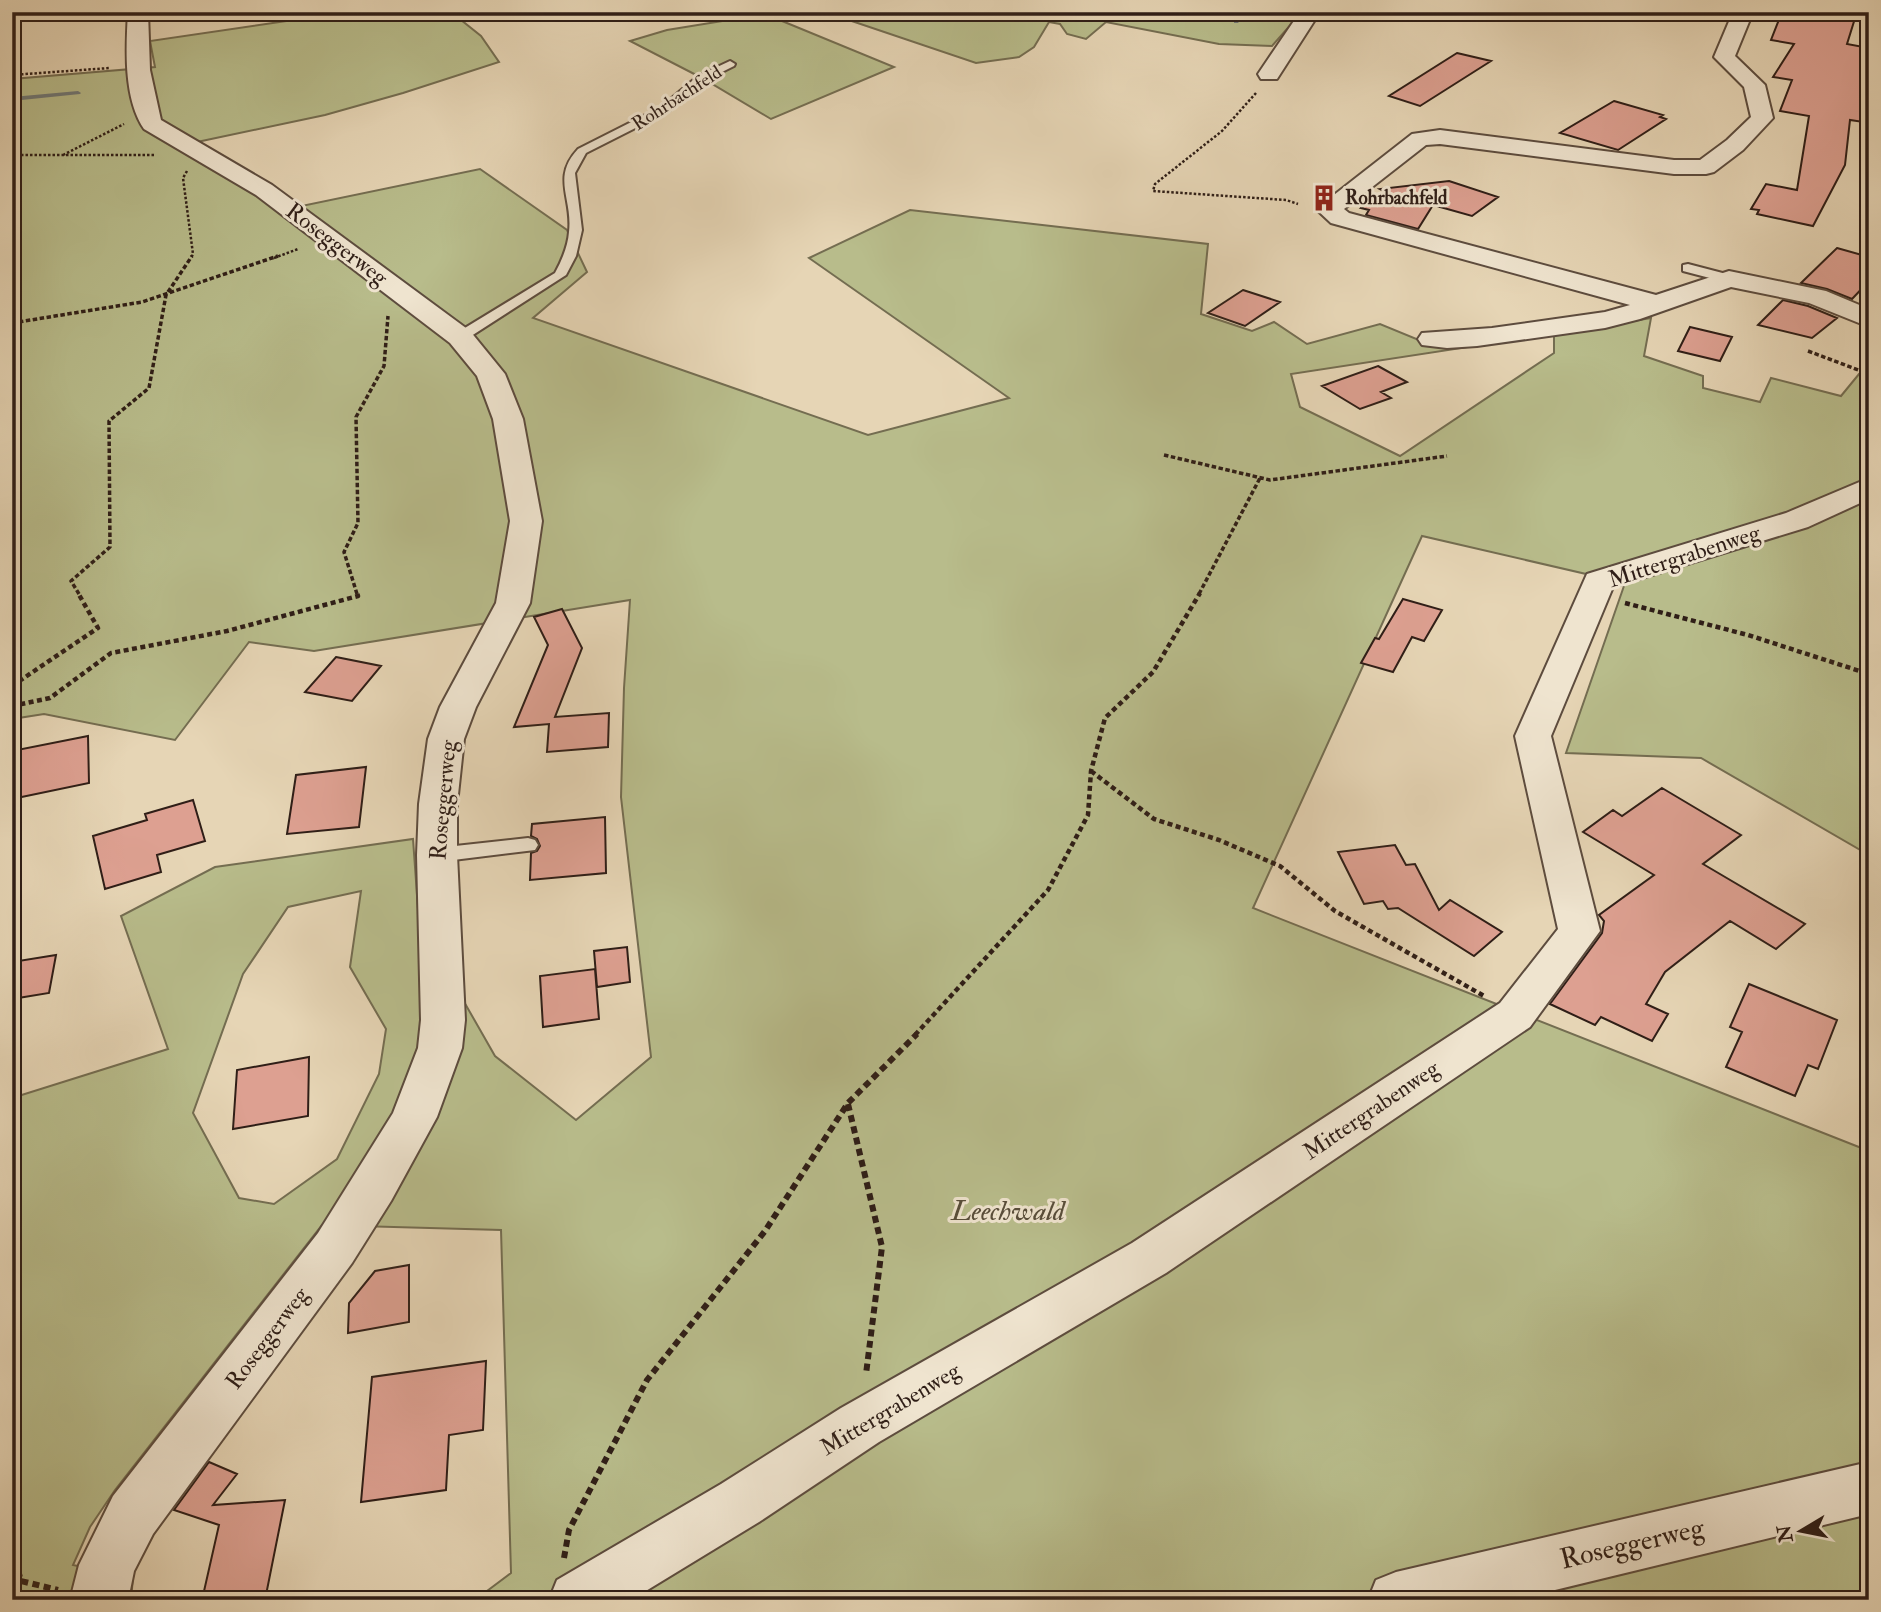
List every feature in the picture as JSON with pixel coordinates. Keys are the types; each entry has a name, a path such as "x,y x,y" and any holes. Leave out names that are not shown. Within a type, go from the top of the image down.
{"street":[{"path":"138,12 139,66 146,112"},
{"path":"1269,74 1311,12"},
{"path":"1657,304 1340,218 1328,209 1420,139 1440,137 1674,167 1706,167 1735,145 1762,118 1754,85 1724,57 1743,12"},
{"name":"Roseggerweg","path":"84,1596 107,1565 134,1515 335,1248 414,1118 440,1048 442,1034 437,855 438,804 446,739 458,707 513,603 526,521 508,419 498,391 491,374 460,337 264,190 152,124 146,112"},
{"path":"1432,340 1475,339 1637,313 1729,279 1817,297 1869,320"},
{"name":"Mittergrabenweg","path":"570,1582 740,1503 860,1425 1149,1258 1515,1015 1579,932 1533,736 1599,582 1797,520 1869,487"},
{"name":"Roseggerweg","path":"1396,1600 1869,1488"}],"lane":[{"name":"Rohrbachfeld","path":"460,337 560,275 570,256 576,230 569,173 574,160 582,151 664,109 702,78 730,64"},
{"path":"1688,268 1729,279"},
{"path":"437,855 528,845"}],"path":[{"path":"12,75 139,66"},
{"path":"1269,74 1241,114 1201,151 1155,184 1153,191 1286,200 1298,204"},
{"path":"59,157 146,112"},
{"path":"12,155 59,157 198,153"},
{"path":"12,686 98,628 71,581 110,547 108,421 149,388 166,295 193,254 183,178 198,153"},
{"path":"12,323 118,306 166,295 329,238"},
{"path":"12,706 50,698 111,653 227,631 358,596 344,552 358,523 356,417 384,366 389,294 380,275"},
{"path":"1808,351 1869,374"},
{"path":"1164,455 1270,480 1447,456"},
{"path":"570,1582 569,1530 647,1380 765,1231 848,1103 920,1030 1048,890 1088,815 1091,771 1105,718 1153,672 1191,609 1260,478"},
{"path":"1593,596 1680,615 1812,654 1869,674"},
{"path":"1091,771 1154,819 1219,840 1280,866 1335,911 1515,1015"},
{"path":"848,1103 882,1247 860,1425"},
{"path":"12,1548 21,1581 84,1596"}],"green space":[{"name":"Leechwald","path":"348,12 451,12 481,36 499,62 325,115 197,142 297,207 480,169 567,230 587,272 533,318 868,435 1009,398 809,258 910,210 1208,244 1201,314 1252,331 1274,322 1307,344 1380,324 1426,343 1466,340 1468,347 1291,374 1300,407 1400,456 1554,353 1554,334 1651,318 1644,356 1703,376 1703,388 1760,402 1771,378 1841,396 1859,374 1869,373 1869,855 1701,758 1566,753 1625,583 1422,536 1253,908 1869,1151 1869,1600 475,1600 511,1573 501,1230 322,1225 115,1490 90,1527 73,1565 133,1577 131,1600 12,1600 12,1098 168,1049 121,916 215,867 413,839 419,923 495,1056 576,1120 651,1057 621,797 630,600 314,651 249,642 175,740 44,714 12,719 12,79 155,67 150,41","holes":["361,891 350,967 386,1029 379,1074 337,1159 274,1204 239,1198 193,1113 243,974 288,907"]},
{"path":"825,12 1302,12 1272,46 1219,44 1106,22 1086,39 1067,34 1060,24 1049,22 1034,47 1019,57 976,63"},
{"path":"765,14 894,67 771,119 702,78 630,41 667,30"}],"building":[{"path":"1782,12 1836,12 1856,15 1847,44 1869,48 1869,105 1863,122 1850,120 1845,165 1813,226 1757,214 1759,210 1751,209 1766,184 1797,190 1809,116 1780,111 1792,80 1773,77 1794,44 1771,40"},
{"path":"1457,53 1491,61 1420,106 1389,96"},
{"path":"1614,101 1663,115 1660,117 1666,119 1618,150 1560,133"},
{"path":"1449,181 1498,197 1472,216 1433,205 1418,229 1366,215 1369,210 1361,208 1384,191 1380,189"},
{"path":"1837,248 1869,257 1869,281 1852,299 1801,283"},
{"path":"1243,290 1280,302 1245,326 1208,313"},
{"path":"1783,300 1808,306 1837,318 1812,338 1758,325"},
{"path":"1690,327 1732,337 1720,361 1678,351"},
{"path":"1378,366 1407,382 1381,392 1391,398 1360,409 1322,386"},
{"path":"1403,599 1442,610 1424,641 1412,637 1393,672 1361,663 1375,638 1379,639"},
{"path":"562,609 582,648 555,717 609,713 608,747 547,752 549,724 514,727 548,645 534,617"},
{"path":"336,657 381,666 352,701 305,692"},
{"path":"88,736 89,783 12,799 12,751"},
{"path":"366,767 359,827 287,834 296,775"},
{"path":"1662,788 1741,835 1703,864 1805,924 1776,949 1730,921 1665,972 1646,1004 1668,1014 1652,1041 1601,1017 1595,1025 1550,1004 1602,933 1604,921 1599,915 1654,875 1583,832 1613,810 1622,816"},
{"path":"193,800 205,841 157,855 161,872 105,889 93,836 147,820 145,814"},
{"path":"605,817 606,873 530,880 531,853 537,851 540,846 537,839 531,836 532,824"},
{"path":"1395,845 1406,865 1415,864 1439,910 1450,900 1502,932 1474,956 1398,908 1388,909 1383,901 1364,904 1338,852"},
{"path":"627,947 630,982 597,987 594,951"},
{"path":"56,955 49,993 12,999 12,962"},
{"path":"595,969 599,1019 543,1027 540,976"},
{"path":"1749,984 1837,1020 1818,1069 1808,1065 1795,1096 1726,1067 1742,1032 1730,1027"},
{"path":"309,1057 308,1116 233,1129 237,1070"},
{"path":"409,1265 409,1322 348,1333 349,1303 375,1271"},
{"path":"486,1361 483,1430 449,1435 446,1490 361,1502 372,1377"},
{"path":"209,1462 237,1474 213,1505 285,1500 265,1600 202,1600 219,1525 174,1510"}],"waterway":[{"path":"1236,22 1245,12"},
{"path":"12,99 78,93"}],"place":[{"name":"Rohrbachfeld","path":"1324,198"}]}
